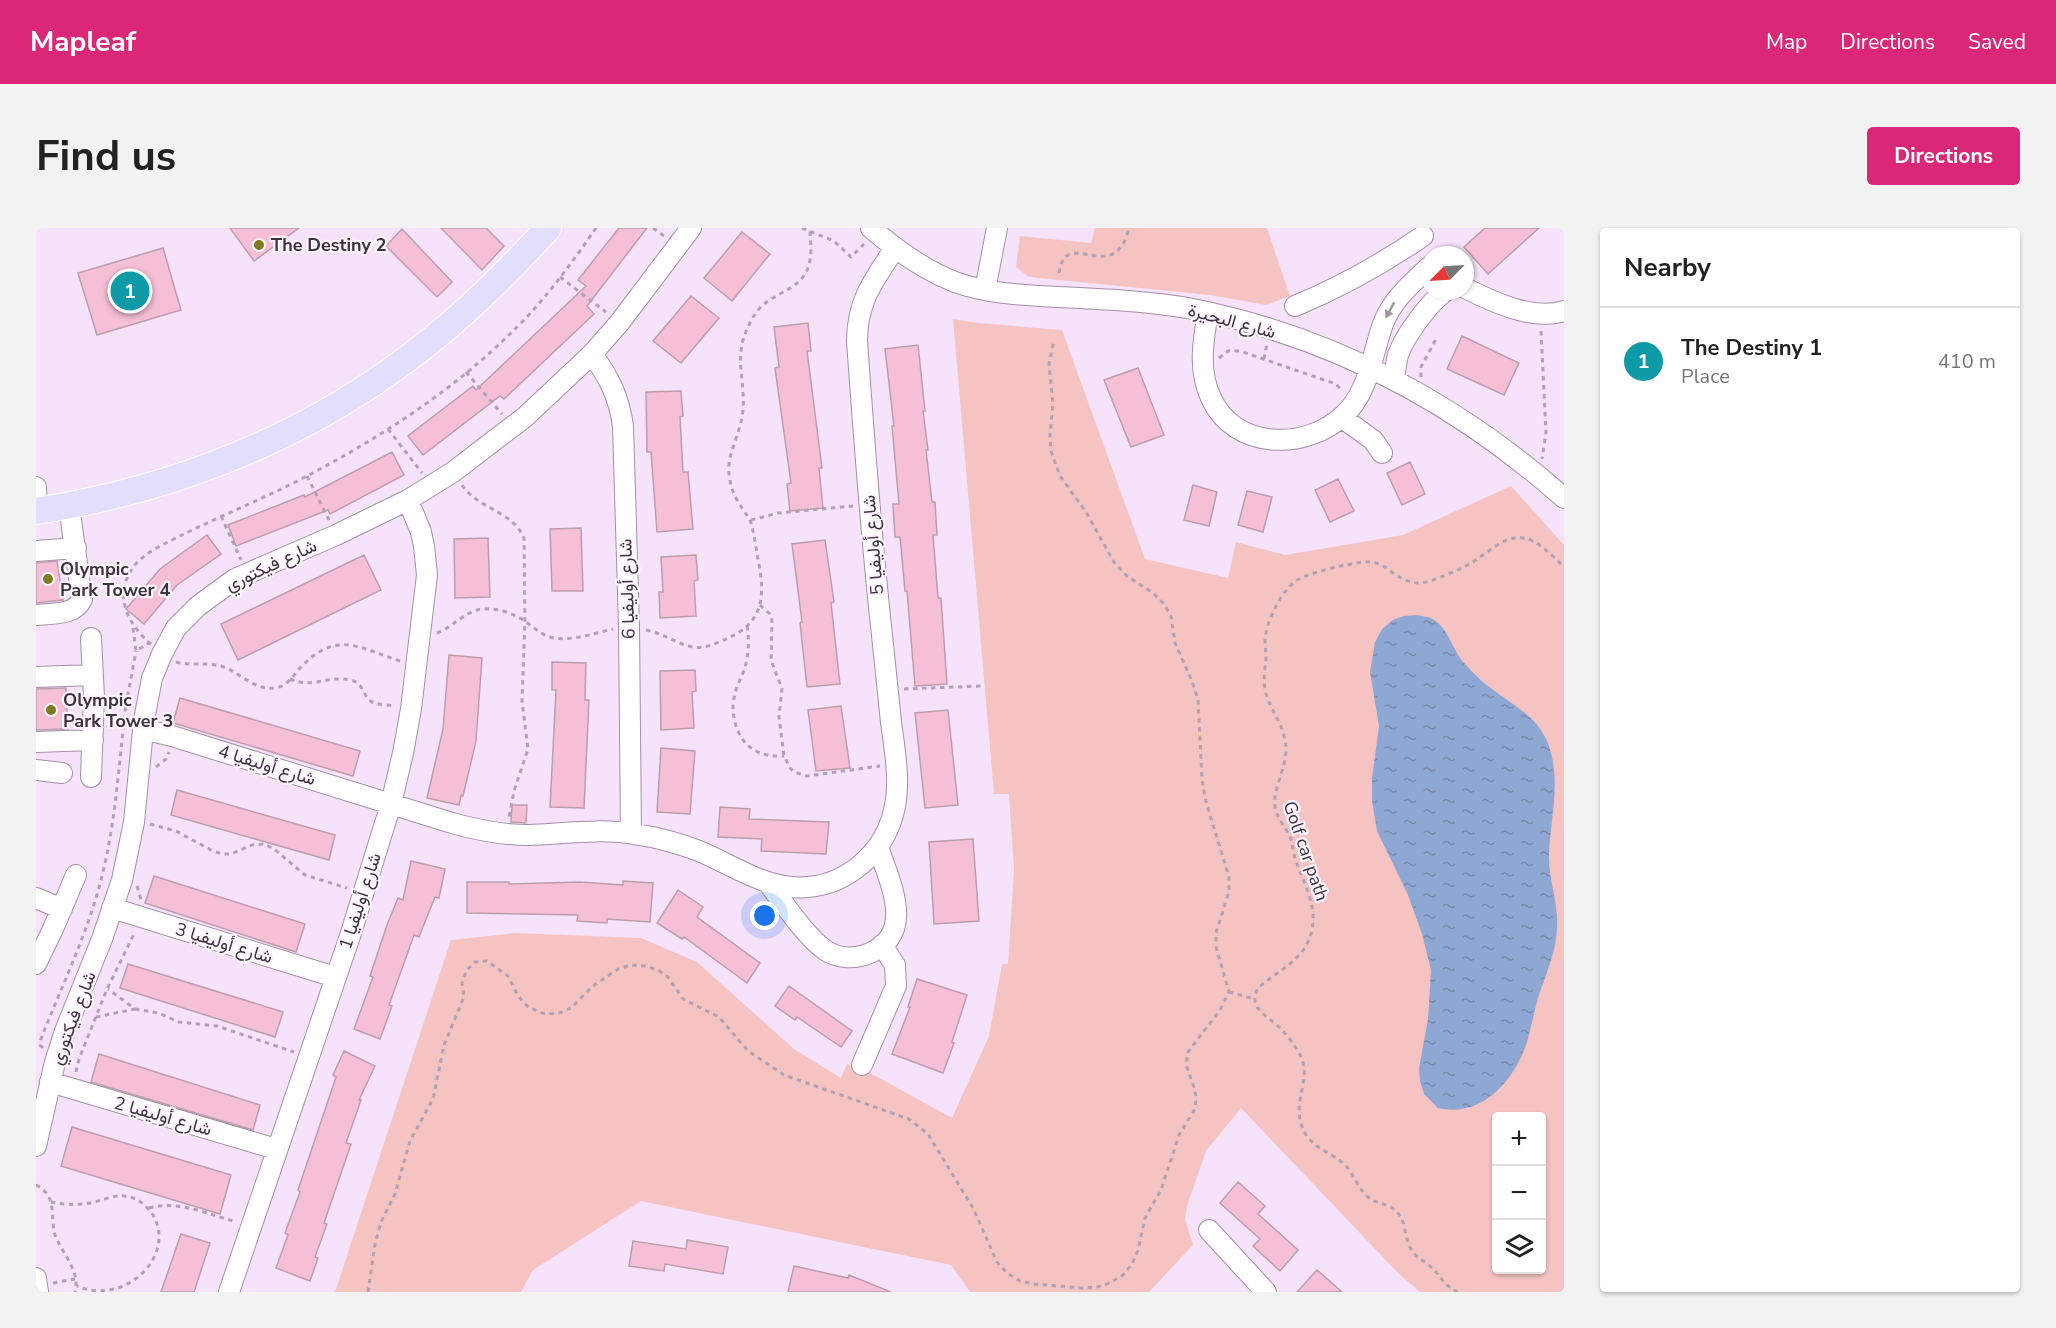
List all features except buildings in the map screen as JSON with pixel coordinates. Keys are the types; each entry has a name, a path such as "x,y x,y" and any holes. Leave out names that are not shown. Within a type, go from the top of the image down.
{"main road":[{"path":"36,503 69,506 123,494 198,471 255,448 311,421 364,389 416,353 493,286 548,228"}],"street":[{"name":"شارع فيكتوري","path":"36,1146 50,1082 65,1031 88,978 127,859 134,822 143,729 155,648 210,596 247,573 336,535 408,500 453,472 513,426 592,354 620,322 691,228"},
{"path":"985,290 997,228"},
{"name":"شارع البحيرة","path":"874,230 895,248 953,281 985,290 1006,294 1120,300 1179,307 1208,312 1303,341 1394,379 1441,406 1486,434 1528,466 1564,498"},
{"path":"1295,306 1357,278 1387,261 1424,232"},
{"name":"شارع أوليفيا 5","path":"390,804 452,823 506,834 581,831 631,833 677,843 768,883 788,887 808,887 828,883 864,862 878,847 893,816 896,799 896,764 869,504 857,328 862,302 868,289 895,248"},
{"path":"1208,312 1202,360 1205,382 1219,413 1232,425 1246,433 1270,440 1296,439 1314,435 1330,426 1345,414 1356,400 1370,369 1389,311 1407,287 1420,275"},
{"path":"1474,292 1519,309 1540,314 1564,311"},
{"path":"1394,379 1401,347 1435,300"},
{"name":"شارع أوليفيا 6","path":"592,354 613,385 621,412 629,626 631,833"},
{"path":"1345,414 1373,440 1382,453"},
{"name":"شارع أوليفيا 1","path":"229,1292 276,1149 310,1058 390,804 411,709 426,588 426,560 421,532 408,500"},
{"path":"36,615 69,611 80,605 82,593 69,506"},
{"path":"36,538 75,542"},
{"path":"36,551 75,542"},
{"path":"91,638 93,675 91,777"},
{"path":"36,676 93,675"},
{"name":"شارع أوليفيا 4","path":"143,729 390,804"},
{"path":"36,742 93,740"},
{"path":"36,770 62,773"},
{"path":"862,1065 896,986 895,965 882,945 894,927 897,906 878,847"},
{"path":"36,964 76,875"},
{"name":"شارع أوليفيا 5","path":"768,883 817,944 827,951 838,956 849,957 872,952 882,945"},
{"path":"36,898 62,909"},
{"name":"شارع أوليفيا 3","path":"112,908 335,977"},
{"name":"شارع أوليفيا 2","path":"50,1082 276,1149"},
{"path":"1209,1230 1266,1292"}],"path":[{"path":"155,648 136,651 133,627 124,602 124,590 132,569 153,551 307,476 388,429 466,372 515,330 560,277 596,228"},
{"path":"801,228 834,241 851,257 874,230"},
{"path":"1059,273 1060,263 1067,255 1076,252 1109,257 1124,243 1129,228"},
{"path":"421,634 435,634 473,611 482,609 502,610 525,620 537,631 554,638 575,638 629,626 659,632 685,645 695,647 715,644 735,635 752,621 760,605 763,585 751,520 735,497 729,474 729,462 743,414 740,374 742,346 751,321 764,304 789,290 803,278 810,260 810,230"},
{"path":"560,277 620,322"},
{"path":"1540,314 1546,433 1541,465"},
{"path":"1202,360 1217,363 1223,353 1232,350 1336,384 1342,391 1341,405 1345,414"},
{"path":"466,372 513,426"},
{"path":"388,429 432,486"},
{"path":"453,472 471,496 513,521 521,531 524,546 525,620 522,701 528,749 511,804 506,834"},
{"path":"307,476 336,535"},
{"path":"751,520 778,513 869,504"},
{"path":"221,516 247,573"},
{"name":"Golf car path","path":"1255,999 1258,988 1303,953 1313,918 1309,894 1295,859 1291,838 1274,804 1276,790 1283,773 1286,748 1280,722 1265,692 1265,639 1282,593 1292,583 1306,576 1362,561 1381,564 1412,583 1427,583 1461,569 1494,546 1511,539 1531,540 1564,567"},
{"path":"760,605 766,609 772,620 771,660 782,689 778,717 784,756 794,772 807,776 896,764"},
{"path":"747,626 748,654 746,666 734,695 734,716 740,735 751,748 766,755 784,756"},
{"path":"133,627 155,648 179,663 222,667 262,688 281,687 317,653 338,645 351,644 365,647 416,666"},
{"path":"290,679 306,684 338,678 352,680 363,687 373,702 411,709"},
{"path":"888,690 981,686"},
{"path":"134,822 176,831 222,854 231,854 252,845 263,844 273,848 305,875 363,892"},
{"path":"107,989 135,1009"},
{"path":"1229,992 1255,999 1257,1009 1284,1032 1301,1056 1305,1072 1298,1107 1301,1124 1309,1139 1321,1150 1345,1165 1368,1197 1387,1204 1398,1213 1404,1224 1409,1247 1415,1255 1433,1269 1444,1283 1458,1292"},
{"path":"96,1017 135,1009 158,1013 179,1022 217,1026 310,1058"},
{"path":"36,1185 47,1194 51,1202 52,1225 56,1238 69,1261 77,1286 75,1292"},
{"path":"51,1202 82,1204 123,1195 132,1197 148,1209 156,1220 158,1250 148,1268 131,1282 110,1290 99,1291 77,1286"},
{"path":"148,1209 159,1205 179,1206 252,1227"},
{"path":"37,1285 75,1279"}],"shaded area":[{"path":"1095,228 1267,228 1290,296 1266,305 1210,295 1029,277 1016,267 1020,236 1091,243"},
{"path":"953,319 1062,330 1145,559 1228,578 1236,542 1285,555 1403,535 1511,486 1564,545 1564,1292 1420,1292 1398,1273 1241,1108 1206,1151 1187,1206 1185,1219 1193,1245 1149,1292 970,1292 951,1265 641,1201 533,1270 521,1292 335,1292 451,940 516,933 641,938 697,962 794,1049 841,1078 847,1064 872,1074 952,1118 989,1036 1002,964 1008,964 1014,870 1009,794 994,794"}],"water":[{"path":"1417,615 1430,618 1439,624 1471,671 1537,724 1547,741 1554,769 1549,863 1557,919 1556,938 1527,1042 1505,1083 1482,1102 1454,1110 1438,1108 1424,1094 1420,1081 1419,1068 1428,1019 1431,970 1422,934 1408,895 1377,831 1372,801 1372,778 1379,726 1370,672 1375,642 1382,629 1393,620"}],"place":[{"name":"The Destiny 2","path":"259,245"},
{"name":"The Destiny 1","path":"130,291"},
{"name":"Olympic Park Tower 4","path":"48,579"},
{"name":"Olympic Park Tower 3","path":"51,710"}]}
